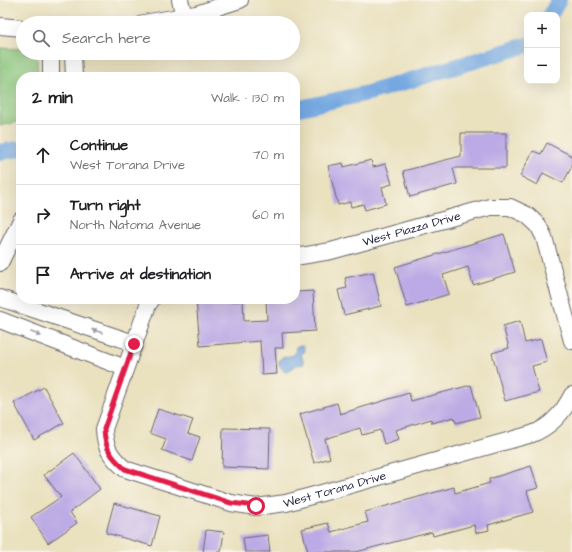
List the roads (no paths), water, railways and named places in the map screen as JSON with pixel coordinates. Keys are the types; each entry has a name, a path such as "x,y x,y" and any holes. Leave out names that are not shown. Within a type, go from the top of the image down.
{"street":[{"path":"180,0 184,16 207,5 240,0"},
{"path":"0,26 16,27"},
{"path":"51,60 51,72"},
{"path":"73,60 74,72"},
{"name":"West Piazza Drive","path":"300,256 331,250 490,207 510,207 527,215 538,225 544,236 572,341"},
{"path":"0,263 16,230"},
{"path":"0,298 16,303"},
{"path":"17,304 134,344"},
{"path":"0,320 125,368 148,304"},
{"name":"West Torana Drive","path":"125,368 104,429 108,451 116,461 125,469 231,503 256,506 286,503 532,434 552,423 561,413 572,395"}],"water":[{"path":"300,345 303,346 304,351 301,354 304,364 296,365 288,372 284,371 279,365 279,361 282,357 295,354 296,347"}],"waterway":[{"path":"552,12 559,0"},
{"path":"300,108 368,93 524,46"},
{"path":"0,152 16,149"}]}
